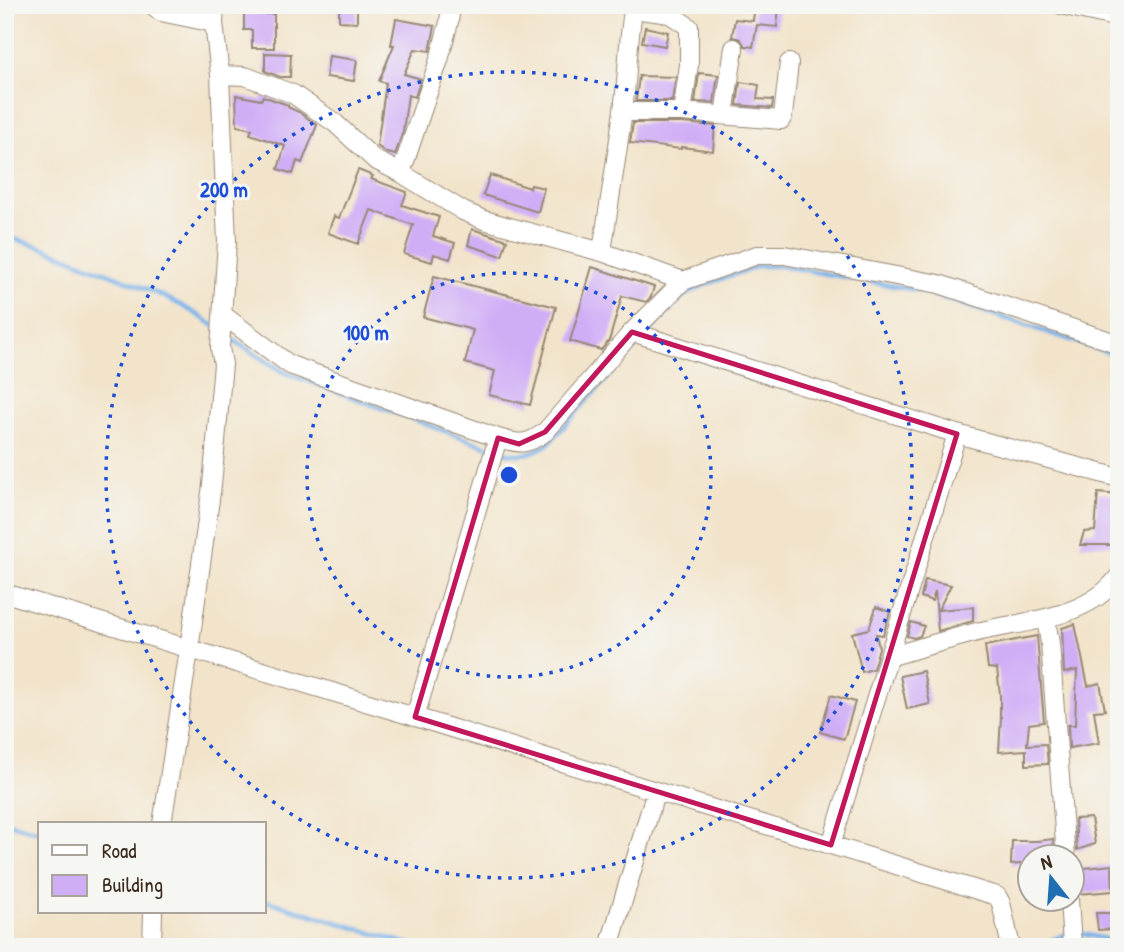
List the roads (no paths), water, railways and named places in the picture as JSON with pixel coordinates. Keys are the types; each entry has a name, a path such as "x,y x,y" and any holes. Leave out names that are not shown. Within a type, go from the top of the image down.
{"street":[{"path":"157,5 156,8 161,12 214,14 220,75 227,242 220,344 223,364 212,485 162,822"},
{"path":"401,173 439,60 451,5"},
{"path":"1061,5 1119,18"},
{"path":"602,252 623,111 634,7 670,14 689,27 689,65 682,113"},
{"path":"724,115 734,48"},
{"path":"623,111 781,120 789,63"},
{"path":"220,75 245,76 293,94 335,123 375,160 463,211 484,220 602,252 683,281"},
{"path":"223,317 290,365 496,446 532,441 545,432 641,335 683,281 757,255 784,255 939,284 1119,344"},
{"path":"641,335 957,434 1119,478"},
{"path":"831,845 957,434"},
{"path":"415,717 496,446"},
{"path":"889,656 979,632 1046,620 1102,594 1119,576"},
{"path":"5,593 997,897 1001,903 1011,946"},
{"path":"1046,620 1065,844"},
{"path":"609,947 656,792"},
{"path":"152,947 153,914"},
{"path":"1070,914 1072,945"}],"waterway":[{"path":"5,237 49,250 141,286 188,309 217,328"},
{"path":"649,332 682,297 702,286 759,266 782,266 922,291 1119,356"},
{"path":"227,336 283,372 491,448"},
{"path":"500,451 525,454 548,444 641,341"},
{"path":"5,822 38,831"},
{"path":"266,901 418,947"},
{"path":"1034,947 1066,934"},
{"path":"1075,934 1119,942"}]}
